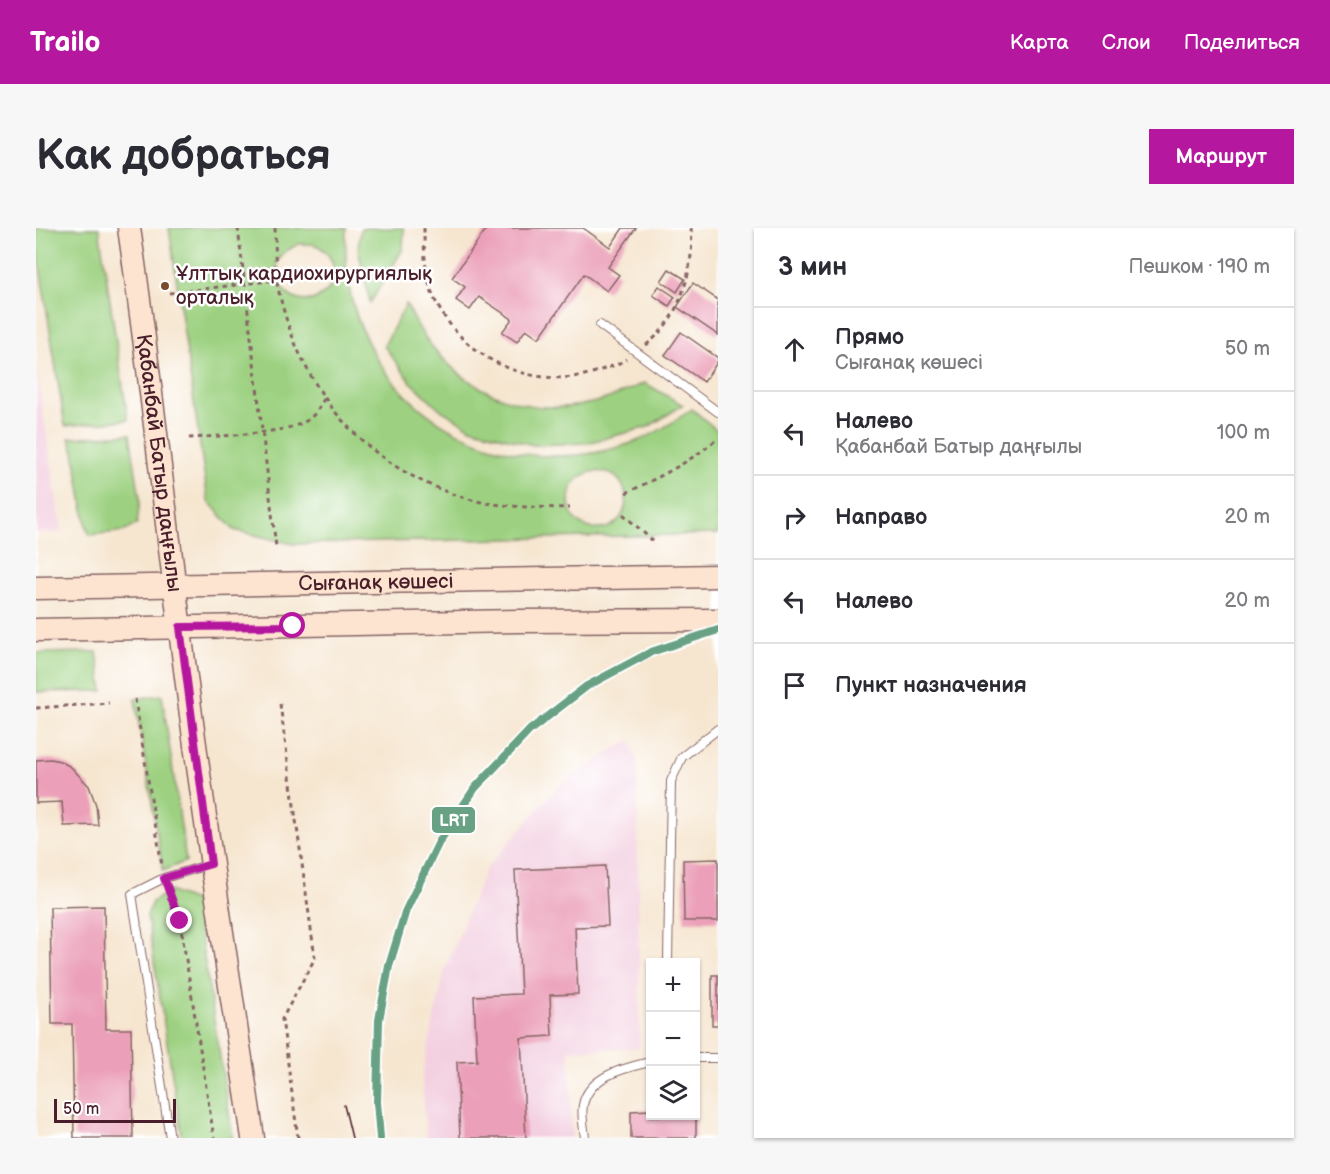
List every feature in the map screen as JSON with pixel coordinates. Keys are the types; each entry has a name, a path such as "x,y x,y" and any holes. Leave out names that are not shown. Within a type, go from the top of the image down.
{"main road":[{"name":"Қабанбай Батыр даңғылы","path":"129,228 145,338 211,864 253,1138"},
{"name":"Сығанақ көшесі","path":"36,588 718,576"},
{"name":"Сығанақ көшесі","path":"36,630 508,621 718,620"},
{"name":"Қабанбай Батыр даңғылы","path":"189,698 205,741 264,1138"}],"lane":[{"path":"600,325 718,412"},
{"path":"668,958 671,781 682,757 718,729"},
{"path":"170,1138 132,894 164,878 211,864"},
{"path":"700,1058 718,1058"},
{"path":"585,1138 583,1106 590,1088 617,1071 646,1063"}],"path":[{"path":"238,228 276,547"},
{"path":"275,228 277,280 286,319 301,360 324,399 358,438 386,461 425,483 466,498 499,504 570,508"},
{"path":"424,228 426,274 439,307 459,336 487,358 519,373 554,378 589,375 621,362 650,342 672,314 687,282 693,248 691,228"},
{"path":"169,294 277,280"},
{"path":"189,438 284,428 306,422 318,410 324,399"},
{"path":"626,493 702,453 718,438"},
{"path":"623,514 654,542"},
{"path":"135,699 164,878 180,921 213,1138"},
{"path":"36,708 109,703"},
{"path":"279,704 315,958 282,1019 298,1138"}],"shaded area":[{"path":"36,367 62,532 36,533"},
{"path":"630,739 637,761 640,1048 569,1050 572,1138 426,1138 422,1075 445,969 485,870 557,787"}],"green space":[{"path":"36,228 99,228 128,420 65,426 36,242"},
{"path":"169,228 346,228 349,288 367,341 392,380 423,411 460,434 502,449 546,456 591,453 637,441 672,423 692,409 718,431 718,534 293,544 234,530 208,501","holes":["298,244 317,246 327,253 333,263 334,275 331,286 319,297 308,301 298,300 289,295 282,288 276,270 279,260 286,251","590,472 602,472 614,476 621,483 625,492 624,512 610,527 599,529 584,526 577,521 571,511 569,500 574,483"]},
{"path":"361,228 404,228 403,249 370,303 358,248"},
{"path":"406,304 424,336 441,357 482,388 505,399 529,405 554,407 580,405 611,397 645,383 683,405 648,427 587,443 533,445 471,428 441,410 410,381 384,346"},
{"path":"130,434 140,499 137,524 125,531 90,535 87,529 74,451 69,438"},
{"path":"97,652 103,691 36,692 36,653"},
{"path":"162,695 186,861 163,871 135,699"},
{"path":"169,891 195,901 233,1138 182,1138 147,916 152,902"}],"building":[{"path":"487,228 583,228 610,247 623,228 636,228 608,267 619,275 607,291 584,274 539,338 526,329 517,342 502,332 512,319 479,297 470,310 456,300 465,287 452,278"},
{"path":"669,269 685,279 677,292 661,281"},
{"path":"693,283 718,300 718,335 677,307"},
{"path":"659,286 675,297 669,306 653,295"},
{"path":"681,332 718,358 704,382 665,355"},
{"path":"51,759 71,767 89,786 96,805 98,825 64,826 62,802 36,803 36,760"},
{"path":"718,859 718,921 684,921 683,860"},
{"path":"605,866 608,926 575,927 578,994 550,995 552,1036 521,1038 526,1138 460,1138 457,1062 477,1061 474,996 521,994 515,870"},
{"path":"104,906 106,1029 131,1029 133,1138 74,1138 72,1024 52,1024 50,907"},
{"path":"712,975 718,975 718,1025 712,1025"},
{"path":"646,1110 646,1120 696,1120 696,1138 631,1138 631,1111"}],"tram line":[{"path":"344,1105 352,1138"}],"transit line":[{"name":"LRT","path":"380,1138 377,1102 379,1020 389,966 406,910 439,842 475,788 530,730 587,686 651,652 718,630"}],"place":[{"name":"Ұлттық кардиохирургиялық орталық","path":"165,286"}],"route":[{"path":"180,921 164,878 211,864 180,627 293,626"}]}
